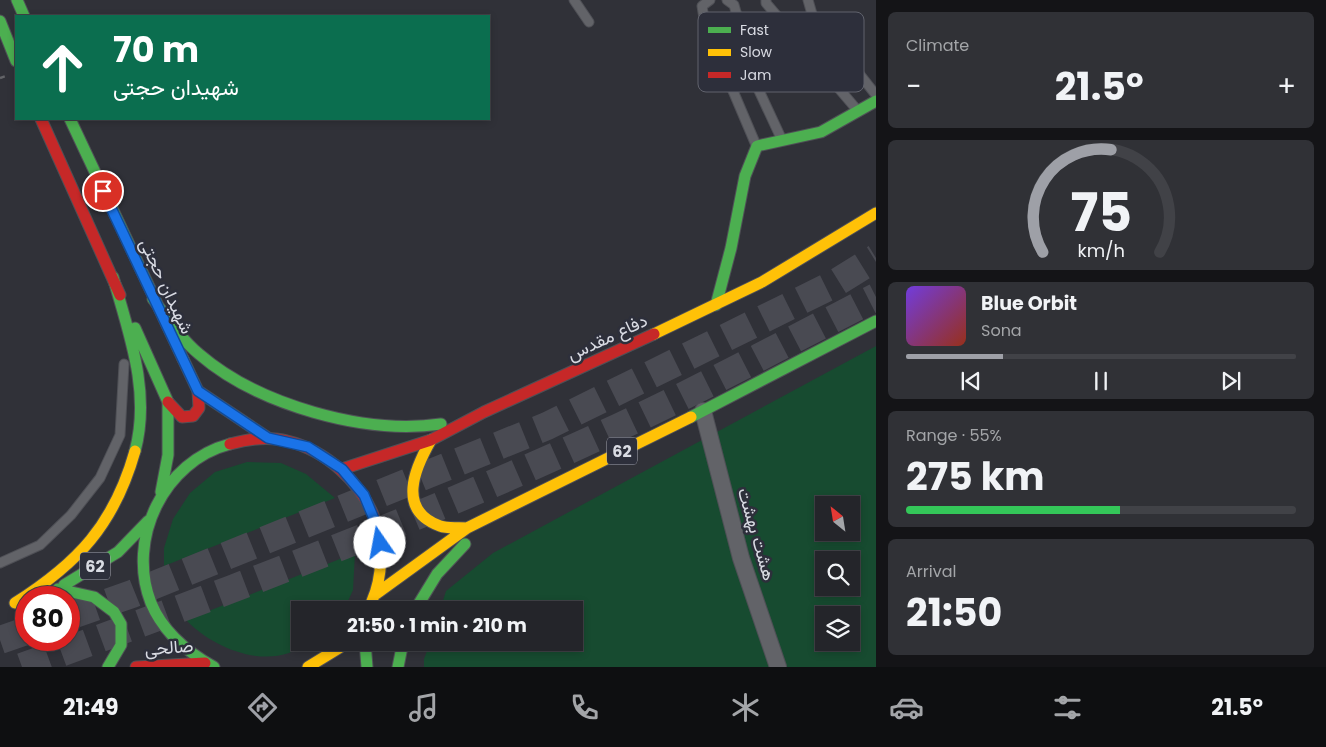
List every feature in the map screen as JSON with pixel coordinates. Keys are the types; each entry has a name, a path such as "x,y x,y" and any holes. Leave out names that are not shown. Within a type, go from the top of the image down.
{"main road":[{"path":"16,0 24,15"},
{"path":"0,21 15,59"},
{"path":"716,306 731,248 745,176 757,146 821,132 876,102"},
{"path":"40,120 168,402 182,417 193,416 199,408 198,391"},
{"name":"شهیدان حجتی","path":"70,120 153,299 198,391"},
{"name":"دفاع مقدس","path":"342,469 431,440 484,412 716,306 762,282 876,213"},
{"path":"42,586 79,556 108,517 126,480 139,435 143,402 125,319 112,277"},
{"path":"153,299 187,343 204,359 229,376 304,409 361,423 414,428 437,425 484,412"},
{"name":"62","path":"376,594 467,528 703,411 876,321"},
{"path":"198,391 268,438"},
{"path":"168,402 168,455 161,492 148,521 142,554 145,586 158,617 178,643 209,665"},
{"path":"161,492 182,468 207,451 237,440 268,438 308,447 342,469 364,495 377,526 382,560 376,594 372,601"},
{"path":"431,440 412,477 412,497 420,513 437,525 467,528"},
{"name":"62","path":"420,601 445,562 472,536 520,501"},
{"name":"62","path":"63,586 118,552 148,521"},
{"path":"80,594 94,597 114,612 121,624 121,646 108,667"},
{"path":"308,667 334,651"},
{"path":"366,651 367,667"},
{"path":"398,667 401,651"},
{"name":"صالحی","path":"136,667 209,665"}],"street":[{"name":"هشت بهشت","path":"703,411 741,558 778,667"}],"lane":[{"path":"574,0 589,22"},
{"path":"703,12 702,6 710,0"},
{"path":"727,0 734,5 736,12"},
{"path":"766,0 766,3 774,12"},
{"path":"864,80 876,95"},
{"path":"734,92 757,146"},
{"path":"759,92 782,141"},
{"path":"842,92 858,111"},
{"path":"0,563 40,545 71,515 100,478 120,435 124,387 125,319"}],"green space":[{"path":"876,346 876,667 424,667 427,651 583,651 583,601 443,601 446,591 493,553"},
{"path":"247,462 281,463 306,474 335,498 164,566 164,548 173,519 190,493 215,472"},
{"path":"355,553 353,590 348,601 291,601 291,651 294,651 292,652 276,656 262,656 233,650 207,637 186,620"}],"tunnel":[{"path":"80,612 132,594 547,426 834,284 876,258"},
{"path":"22,667 256,580 487,486 668,404 876,297"},
{"path":"0,640 15,635"}],"traffic: fast":[{"path":"17,0 24,15"},
{"path":"0,21 15,58"},
{"path":"716,305 731,248 745,176 757,146 821,132 876,101"},
{"path":"70,120 183,359"},
{"path":"113,277 131,342 139,385 141,407 135,451"},
{"path":"153,299 192,348 223,372 251,388 281,401 347,420 379,425 411,426 441,424"},
{"path":"691,417 876,321"},
{"path":"135,328 168,402 168,455 161,492"},
{"path":"214,667 185,648 162,623 151,603 145,578 144,554 148,529 156,506 169,485 186,467 207,453 230,444"},
{"path":"64,585 118,552 148,521"},
{"path":"420,601 437,574 465,544"},
{"path":"80,594 94,597 114,612 121,624 121,645 108,667"},
{"path":"366,651 367,667"},
{"path":"398,667 401,651"}],"traffic: slow":[{"path":"654,334 762,282 876,213"},
{"path":"183,359 198,391 268,438"},
{"path":"376,594 467,528 691,417"},
{"path":"431,440 415,475 413,488 418,510 426,519 440,526 467,528"},
{"path":"40,586 75,557 91,540 116,500 135,451"},
{"path":"372,601 376,591 381,561 378,530 375,520"},
{"path":"308,667 334,651"}],"traffic: jam":[{"path":"41,120 120,295"},
{"path":"342,469 431,440 484,412 654,334"},
{"path":"168,402 182,417 193,416 199,408 198,391"},
{"path":"230,444 266,438 287,441 315,452 329,460 352,481 369,506 375,520"},
{"path":"136,667 205,663"}],"route":[{"path":"103,191 198,391 268,438 308,447 342,469 364,495 377,526 380,543"}]}
